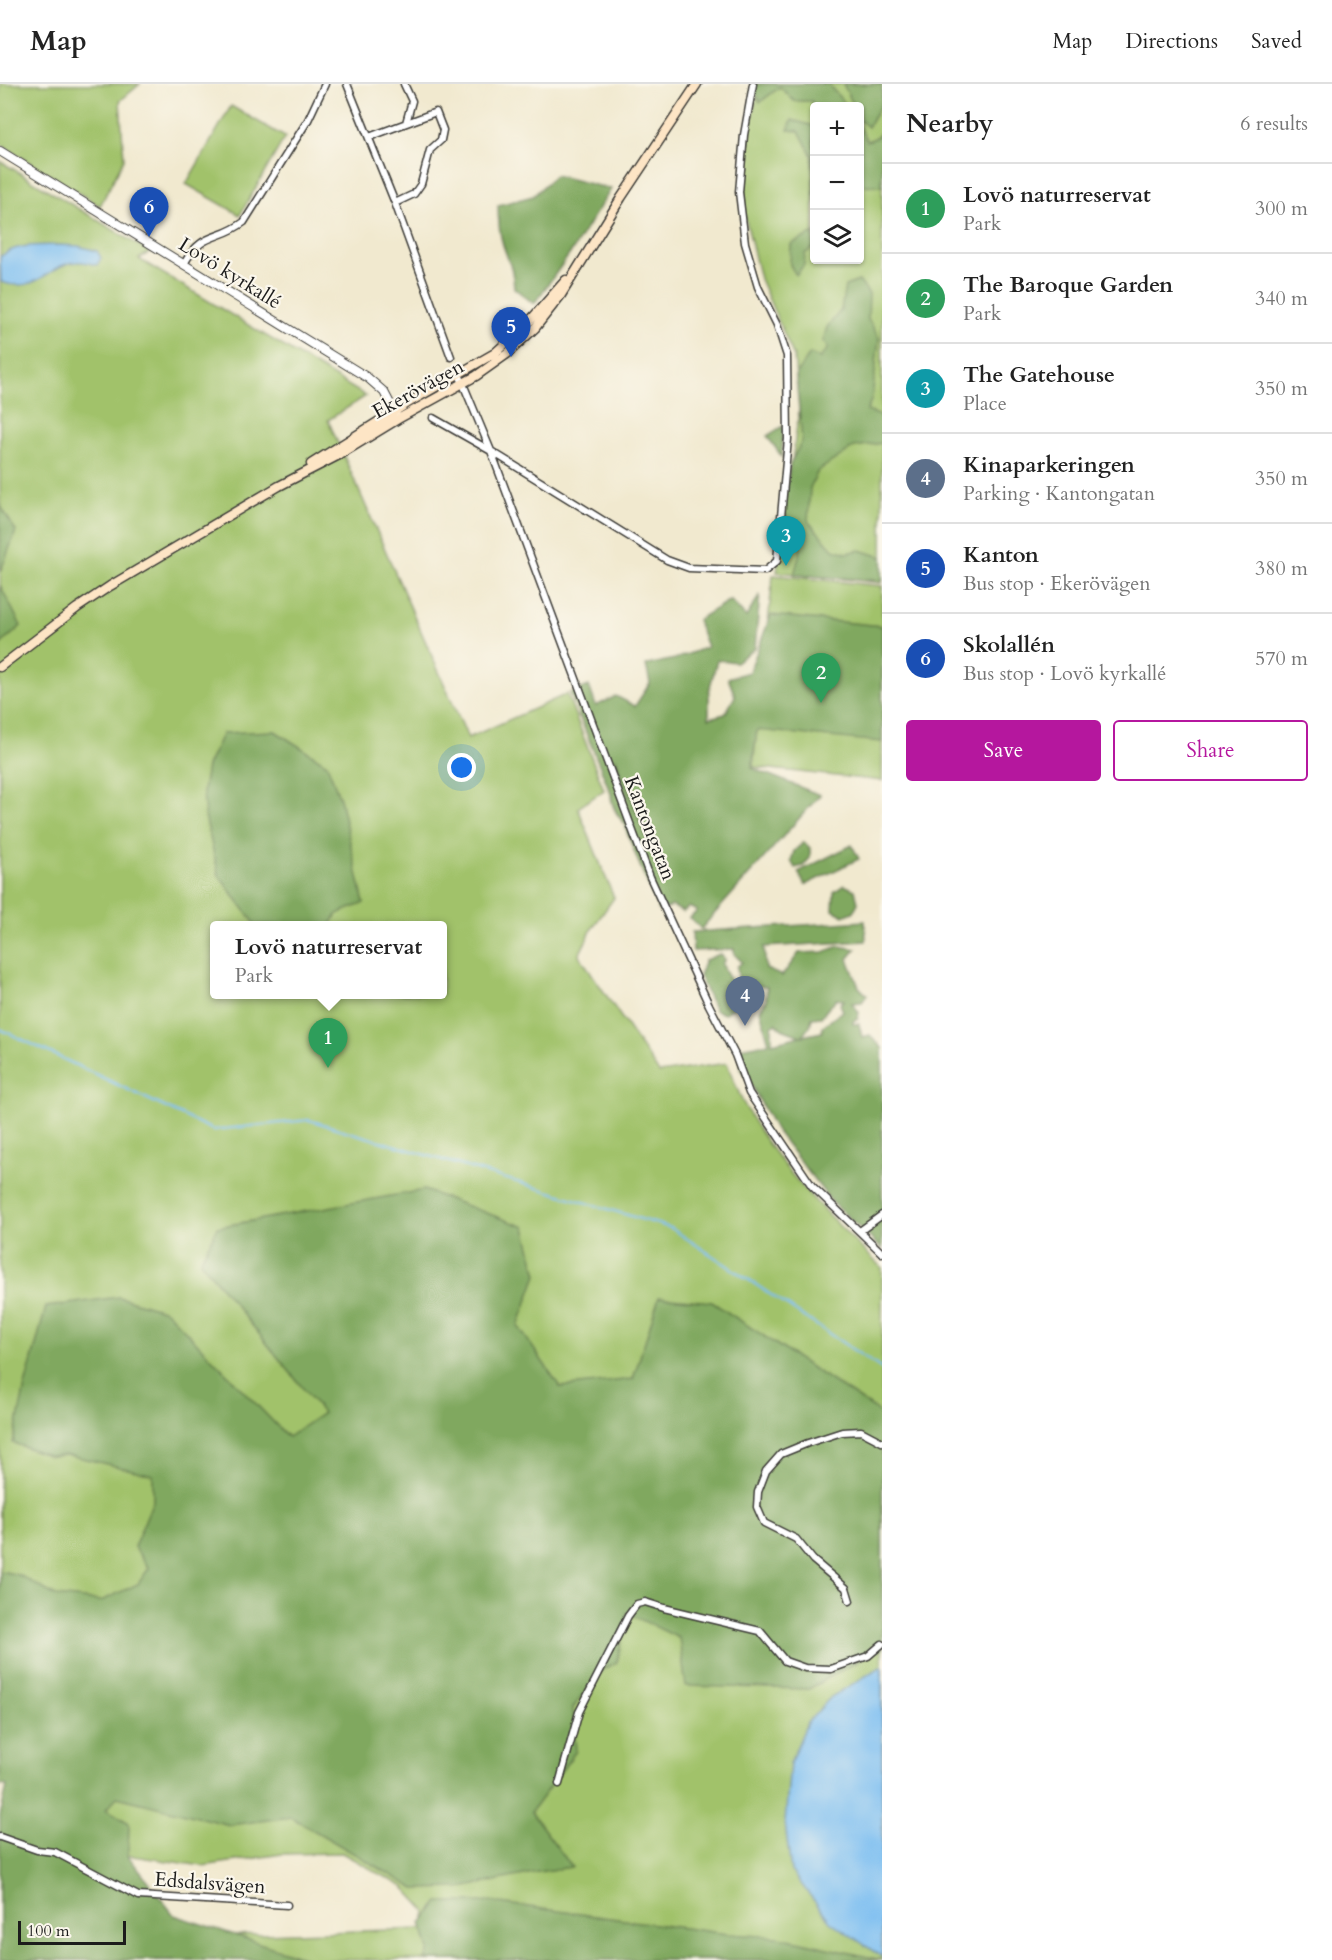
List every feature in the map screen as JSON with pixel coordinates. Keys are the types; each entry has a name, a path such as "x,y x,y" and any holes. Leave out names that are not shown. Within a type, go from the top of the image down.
{"main road":[{"name":"Ekerövägen","path":"0,667 110,586 279,486 339,454 396,415 461,379 495,353 529,322 577,268 697,84"}],"street":[{"path":"184,264 193,248 207,238 219,235 244,222 308,120 325,84"},
{"path":"347,84 395,203 451,357"},
{"path":"405,84 412,101 406,123"},
{"path":"433,418 491,451 667,560 689,568 765,572 777,561 788,439 787,356 777,326 758,287 745,243 739,192 744,135 753,84"},
{"path":"369,137 436,112 443,130 441,140 430,150 421,184 414,194 395,203"},
{"name":"Lovö kyrkallé","path":"0,151 368,378 384,392 396,415"},
{"name":"Kantongatan","path":"461,379 491,451 650,877 709,1005 735,1055 749,1093 812,1186 882,1253"},
{"path":"860,1231 882,1215"},
{"path":"850,1601 846,1588 813,1560 796,1539 764,1522 757,1507 758,1492 766,1471 781,1454 808,1443 842,1432 861,1431 882,1442"},
{"path":"559,1784 579,1712 628,1616 637,1604 645,1602 760,1631 785,1661 805,1668 831,1669 868,1656 882,1644"},
{"name":"Edsdalsvägen","path":"0,1837 37,1850 55,1852 138,1896 287,1905"}],"green space":[{"path":"0,84 140,84 120,101 124,159 100,206 0,144"},
{"path":"755,84 828,84 844,102 794,101 780,87 760,102 754,90"},
{"path":"759,84 882,84 882,583 777,572 799,410 794,357 760,279 743,208 748,138"},
{"path":"843,84 882,84 882,103 868,127 864,124 864,102 852,102"},
{"path":"231,106 285,137 240,215 186,184"},
{"path":"792,120 810,125 810,152 799,131 788,130"},
{"path":"882,132 882,186 864,185 864,135 867,141"},
{"path":"0,161 150,252 139,259 366,396 328,420 468,738 567,694 604,790 578,808 614,898 593,927 579,955 659,1073 727,1063 743,1102 771,1148 805,1190 882,1268 882,1960 0,1960 39,1813 0,1774","holes":["342,1853 404,1887 426,1911 423,1929 233,1935 116,1917 125,1855 203,1866 282,1854"]},
{"path":"555,175 611,189 574,248 534,304 514,288 512,270 501,235 498,205 533,196"},
{"path":"810,235 810,250 805,254 804,265 796,275 790,265 791,244"},
{"path":"859,281 869,294 868,319 879,338 872,398 867,411 882,416 882,443 854,447 818,471 810,488 808,521 833,549 847,553 860,550 882,557 882,581 794,575 801,538 790,535 784,504 790,464 802,441 796,374 810,354 820,358 828,348 823,341 827,327 841,310 845,286"},
{"path":"783,426 782,457 767,436"},
{"path":"0,505 16,531 0,573"},
{"path":"773,575 882,586 882,781 753,767"},
{"path":"0,585 21,626 0,645"},
{"path":"760,595 755,648 736,662 717,660 709,691 709,718 725,714 735,696 728,678 749,672 771,615 882,626 882,742 757,730 752,768 820,795 701,929 690,918 697,911 689,907 683,912 672,906 659,911 628,837 626,825 614,807 611,794 570,693 589,686 596,706 616,696 635,706 650,683 646,665 675,659 707,647 697,620 730,600 746,617","holes":["615,758 616,759 655,861"]},
{"path":"275,731 327,764 340,799 364,903 337,914 333,921 253,921 219,876 205,816 203,791 207,766 223,733"},
{"path":"804,842 810,848 810,858 803,866 795,868 791,861 794,851"},
{"path":"852,845 859,859 805,885 798,872"},
{"path":"844,885 855,890 858,903 853,912 844,916 833,910 834,892"},
{"path":"865,921 866,941 764,947 766,969 782,976 799,953 824,952 839,946 856,949 848,959 859,987 867,995 862,1002 852,1003 859,1012 858,1019 853,1021 853,1024 859,1024 862,1037 870,1035 882,1048 882,1249 830,1200 775,1129 740,1069 740,1048 769,1043 760,1010 766,1001 767,987 758,986 753,1001 724,1014 715,1010 699,976 705,960 720,954 725,959 722,964 732,983 739,981 737,967 742,962 734,954 734,949 693,951 692,932","holes":["836,999 844,1000 840,1004 843,1011 823,1026 822,1032 802,1036 810,1026 812,1018 821,1017","776,1023 782,1029 800,1036 772,1043 772,1026"]},
{"path":"424,1190 525,1227 537,1275 518,1326 560,1387 633,1379 659,1297 712,1302 882,1414 882,1647 809,1689 686,1686 679,1638 627,1613 617,1662 602,1670 573,1708 576,1751 531,1812 572,1867 461,1888 415,1889 291,1817 230,1825 117,1797 106,1809 129,1823 128,1856 174,1915 311,1960 0,1960 0,1816 7,1786 0,1785 0,1571 19,1575 56,1596 101,1601 138,1584 149,1568 134,1547 153,1501 153,1475 69,1455 50,1456 13,1443 46,1307 119,1297 166,1311 288,1437 323,1413 200,1261 218,1227"},
{"path":"439,1902 492,1902 728,1934 779,1937 882,1960 425,1960 429,1950 421,1923"}],"water":[{"path":"78,246 97,251 101,258 97,265 82,262 67,264 34,282 14,285 1,282 0,257 6,253 20,247"},
{"path":"882,1666 882,1957 830,1921 791,1871 785,1823 790,1763 807,1723 831,1697"}],"waterway":[{"path":"0,1029 213,1130 309,1120 671,1228 882,1369"}],"place":[{"name":"Skolallén","path":"149,237"},
{"name":"Kanton","path":"511,357"},
{"name":"The Gatehouse","path":"786,566"},
{"name":"The Baroque Garden","path":"821,703"},
{"name":"Kinaparkeringen","path":"745,1026"},
{"name":"Lovö naturreservat","path":"328,1068"}]}
